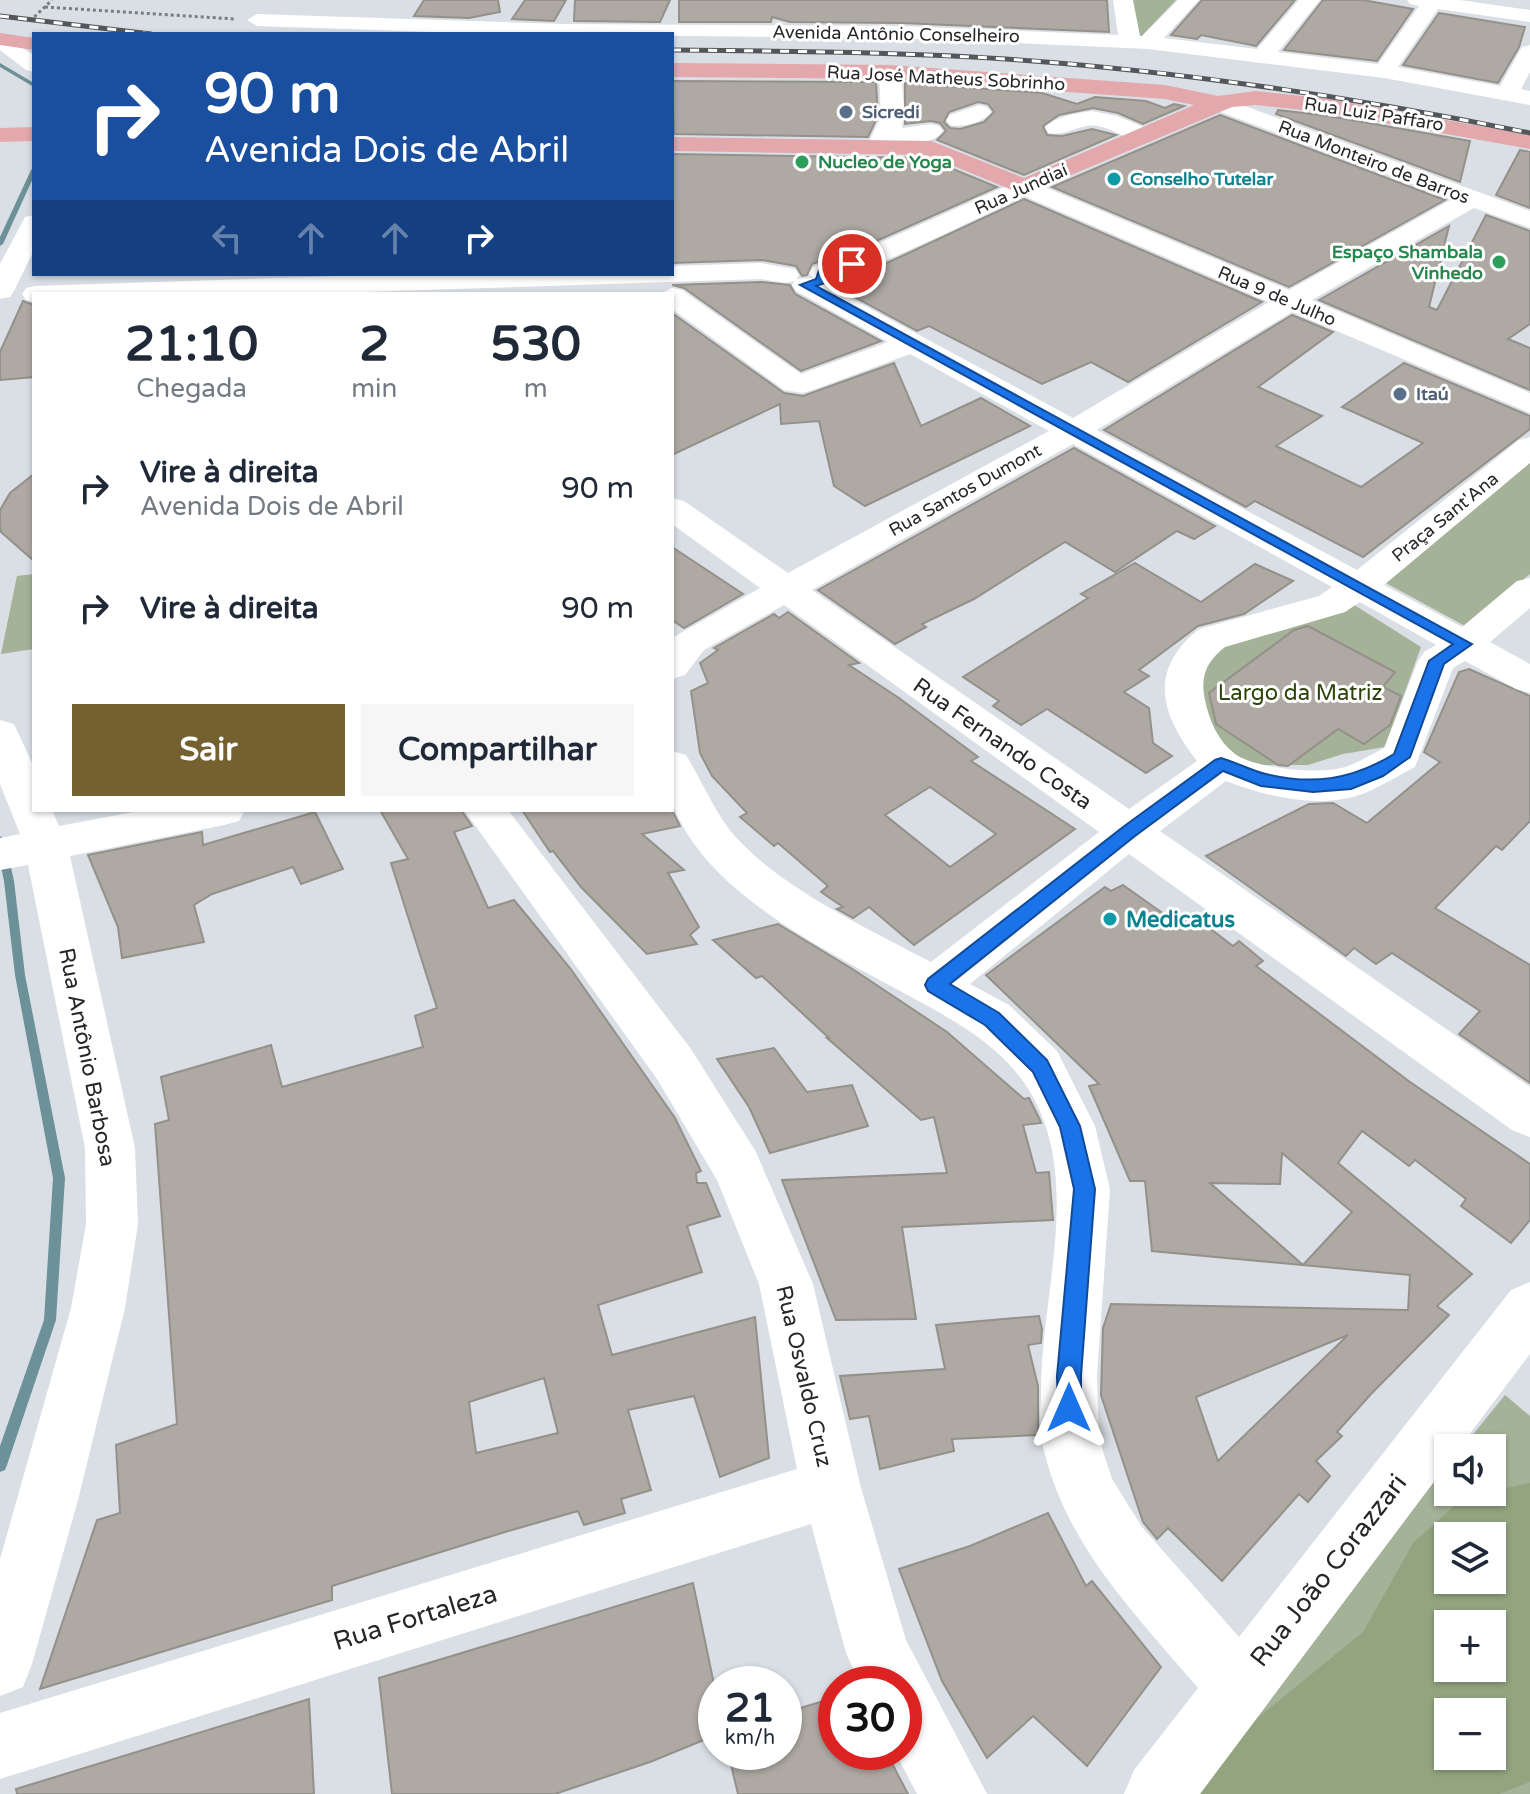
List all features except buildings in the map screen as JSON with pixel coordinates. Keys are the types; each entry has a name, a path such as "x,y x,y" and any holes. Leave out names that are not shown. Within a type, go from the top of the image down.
{"main road":[{"path":"0,39 32,44"},
{"name":"Rua José Matheus Sobrinho","path":"674,70 890,72 1165,92 1218,103"},
{"name":"Rua Luiz Paffaro","path":"1218,103 1275,99 1410,119 1530,142"},
{"name":"Rua Jundiaí","path":"1024,187 1218,103"},
{"path":"0,135 32,134"},
{"path":"674,134 894,136 924,156 976,168 1024,187"},
{"path":"674,144 795,143 894,136"},
{"path":"0,144 32,144"}],"street":[{"path":"344,24 366,0"},
{"path":"1123,0 1139,42 1189,0"},
{"path":"1265,54 1310,0"},
{"path":"1384,71 1425,1 1530,16"},
{"path":"453,27 466,9"},
{"path":"564,30 575,10"},
{"path":"1012,36 1013,12"},
{"name":"Avenida Antônio Conselheiro","path":"257,20 564,30 679,20 903,22 1012,36 1139,42 1265,54 1384,71 1519,96"},
{"path":"0,39 32,63"},
{"path":"1519,96 1530,52"},
{"path":"890,72 894,136 920,135 931,131"},
{"name":"Rua Monteiro de Barros","path":"1218,103 1530,220"},
{"path":"1057,128 1085,116 1095,116 1143,135"},
{"name":"Rua Jundiaí","path":"805,277 876,255 1024,187"},
{"name":"Rua 9 de Julho","path":"1024,187 1530,404"},
{"name":"Rua Santos Dumont","path":"674,662 691,641 1073,431 1289,302 1471,199"},
{"path":"32,227 0,293 32,294"},
{"path":"674,274 761,271 805,277 913,343 1530,680"},
{"path":"87,292 268,285 376,289 623,276"},
{"path":"643,276 666,292"},
{"path":"674,298 795,384 913,343"},
{"name":"Praça Sant'Ana","path":"1221,764 1191,726 1184,690 1186,668 1196,651 1212,638 1332,604 1360,586 1530,447"},
{"name":"Rua Fernando Costa","path":"674,509 1530,1115"},
{"path":"935,985 1129,831 1221,764 1261,779 1313,786 1351,782 1377,772 1401,757 1437,661 1465,644 1530,589"},
{"name":"Rua Antônio Barbosa","path":"0,734 23,850 110,1148 112,1224 98,1308 48,1500 0,1664"},
{"path":"674,769 712,837 746,871 802,913 992,1019 1040,1066 1070,1126 1084,1189 1069,1376 1070,1439 1086,1493 1120,1549 1238,1685"},
{"path":"23,850 179,815 206,812"},
{"name":"Rua Osvaldo Cruz","path":"486,812 674,1064 738,1168 786,1284 831,1488 878,1653 885,1666"},
{"name":"Rua João Corazzari","path":"1158,1794 1238,1685 1530,1309"},
{"name":"Rua Fortaleza","path":"0,1746 831,1488"},
{"path":"922,1736 953,1794"}],"path":[{"path":"32,21 52,0"},
{"path":"45,7 257,20"}],"green space":[{"path":"1130,0 1176,0 1139,39"},
{"path":"1530,458 1530,574 1465,626 1384,582"},
{"path":"32,574 32,649 1,654 17,576"},
{"name":"Largo da Matriz","path":"1351,603 1421,647 1385,747 1343,754 1308,765 1248,765 1199,726 1200,661 1219,639"},
{"path":"1505,1395 1530,1416 1530,1794 1180,1794 1434,1482 1434,1506 1506,1506 1506,1434 1473,1434"},
{"path":"1530,1483 1530,1782 1499,1794 1194,1794 1249,1725 1363,1632 1413,1543 1434,1524 1434,1594 1506,1594 1506,1522 1436,1522 1454,1506 1506,1506 1506,1488"}],"waterway":[{"path":"0,65 32,84"},
{"path":"0,244 32,174"},
{"path":"0,840 9,881 20,975 59,1178 50,1320 0,1465"}],"railway":[{"path":"0,16 134,32"},
{"path":"674,50 923,55 1072,64 1270,87 1530,133"}],"place":[{"name":"Sicredi","path":"846,112"},
{"name":"Nucleo de Yoga","path":"802,162"},
{"name":"Conselho Tutelar","path":"1114,179"},
{"name":"Espaço Shambala Vinhedo","path":"1499,262"},
{"name":"Itaú","path":"1400,394"},
{"name":"Medicatus","path":"1110,919"}],"route":[{"path":"852,264 823,273 821,281 806,285 1465,644 1437,661 1401,757 1377,772 1351,782 1313,786 1261,779 1221,764 1129,831 935,985 992,1019 1040,1066 1070,1126 1084,1189 1069,1408"}]}
